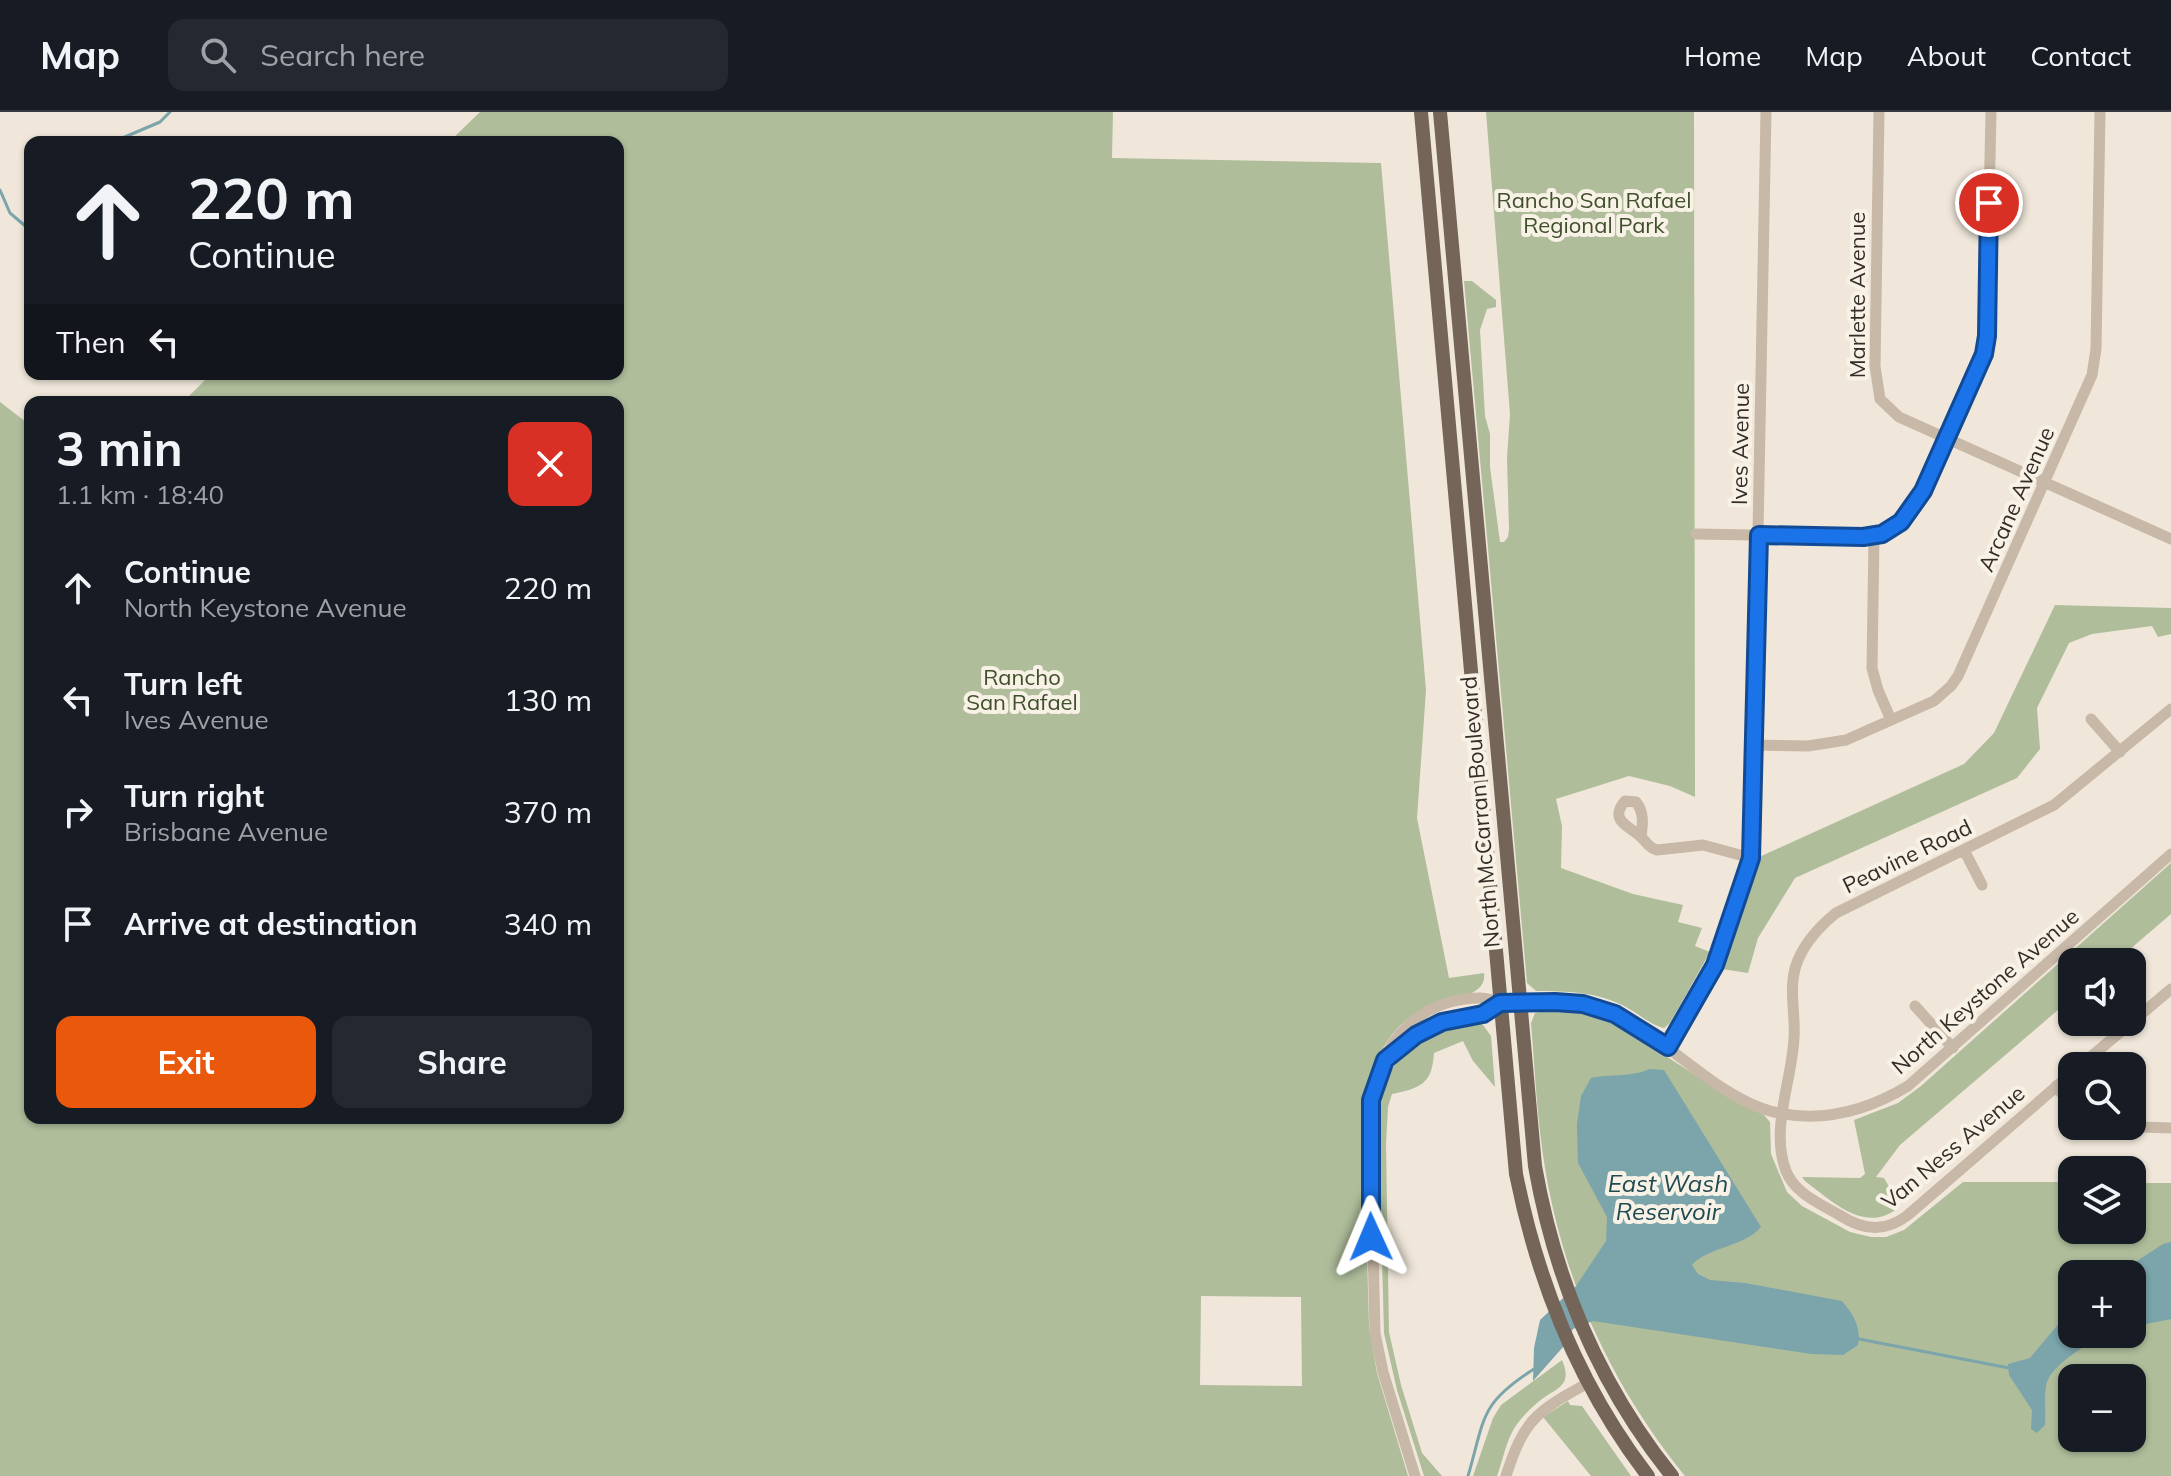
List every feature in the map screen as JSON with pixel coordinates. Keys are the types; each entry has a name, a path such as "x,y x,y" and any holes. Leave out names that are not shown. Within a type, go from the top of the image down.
{"main road":[{"name":"North McCarran Boulevard","path":"1421,112 1511,1131 1524,1214 1544,1281 1572,1352 1609,1420 1648,1476"},
{"name":"North McCarran Boulevard","path":"1440,112 1531,1135 1548,1231 1577,1316 1619,1401 1672,1476"},
{"path":"1450,439 1469,437"},
{"path":"1572,1352 1588,1370 1604,1374"},
{"path":"1588,1383 1597,1383 1619,1401"}],"street":[{"name":"Ives Avenue","path":"1668,1047 1715,965 1751,858 1766,112"},
{"name":"Marlette Avenue","path":"1879,112 1875,366 1880,399 1893,413 1946,439 2171,539"},
{"path":"1696,534 1874,536 1892,529 1909,514 1923,491 1986,345 1991,112"},
{"name":"Arcane Avenue","path":"1754,745 1834,743 1934,701 1958,676 2088,386 2094,363 2100,112"},
{"path":"1874,536 1872,668 1891,720"},
{"name":"Peavine Road","path":"1783,1114 1794,1040 1794,973 1797,961 1813,935 1836,913 2054,805 2171,709"},
{"path":"2091,719 2120,752"},
{"path":"1641,836 1649,847 1657,850 1713,846 1751,858"},
{"path":"1964,850 1982,885"},
{"name":"North Keystone Avenue","path":"1500,1003 1569,1003 1599,1008 1634,1024 1758,1107 1783,1114 1830,1116 1875,1105 1908,1086 2171,854"},
{"path":"2146,1010 2171,989"},
{"path":"1415,1476 1383,1372 1373,1313 1370,1117 1374,1086 1386,1050 1400,1030 1422,1013 1464,999 1481,998 1500,1003"},
{"path":"1385,1060 1429,1029 1455,1018 1483,1014 1500,1003"},
{"path":"1915,1006 1953,1048"},
{"path":"2097,1052 2115,1036"},
{"name":"Van Ness Avenue","path":"1783,1114 1782,1156 1793,1184 1846,1220 1881,1229 1908,1215 2056,1086"},
{"path":"2146,1127 2171,1128"},
{"path":"1506,1476 1518,1441 1532,1419 1543,1409 1588,1383"}],"green space":[{"name":"Rancho San Rafael","path":"480,112 1113,112 1112,158 1381,163 1426,690 1417,818 1449,978 1484,973 1482,985 1472,996 1424,1009 1396,1030 1374,1066 1363,1107 1369,1326 1377,1373 1408,1476 0,1476 0,402 24,420 24,1124 624,1124 624,396 189,396 205,380 624,380 624,136 455,136","holes":["1201,1296 1301,1297 1302,1386 1200,1385"]},
{"name":"Rancho San Rafael Regional Park","path":"1486,112 1694,112 1695,797 1670,786 1629,776 1556,799 1562,826 1561,868 1633,894 1683,905 1678,922 1702,928 1695,946 1710,952 1670,1023 1664,1028 1603,998 1570,992 1536,991 1527,983 1464,281 1472,281 1496,300 1496,307 1487,309 1480,330 1485,416 1490,434 1490,467 1500,542 1504,542 1509,529 1507,458 1510,414"},
{"path":"2055,605 2171,608 2171,634 2158,637 2152,626 2092,634 2069,643 2037,708 2040,749 2017,778 1795,878 1758,938 1748,973 1722,969 1759,857 1964,764 1994,733"},
{"path":"2171,863 2171,914 2131,948 2076,948"},
{"path":"2058,964 2058,1010 1900,1145 1876,1177 1884,1178 1900,1206 1875,1218 1863,1217 1839,1206 1805,1181 1802,1177 1860,1178 1865,1174 1854,1120 1898,1103"},
{"path":"1547,1010 1580,1012 1618,1025 1726,1095 1764,1115 1770,1122 1771,1154 1787,1192 1802,1206 1850,1232 1886,1237 1904,1230 1963,1182 2058,1182 2058,1244 2146,1244 2146,1183 2171,1183 2171,1476 1685,1476 1635,1406 1578,1292 1553,1211 1545,1168 1531,1023 1535,1013"},
{"path":"1474,1021 1483,1025 1491,1036 1495,1087 1473,1061 1463,1041 1434,1053 1431,1072 1423,1083 1392,1094 1388,1107 1389,1332 1422,1453 1442,1476 1424,1476 1397,1390 1384,1333 1378,1108 1389,1074 1411,1048 1440,1030"},
{"path":"1562,1360 1566,1376 1564,1382 1517,1424 1509,1438 1497,1476 1473,1476 1493,1418 1501,1405"},
{"path":"1568,1401 1570,1405 1582,1406 1631,1476 1591,1476 1543,1417"}],"water":[{"name":"East Wash Reservoir","path":"1649,1069 1664,1070 1761,1227 1745,1239 1699,1259 1692,1265 1698,1274 1710,1280 1745,1283 1842,1301 1856,1322 1858,1345 1843,1355 1812,1354 1593,1321 1573,1329 1563,1347 1533,1381 1534,1348 1540,1320 1576,1286 1606,1241 1607,1217 1578,1163 1577,1124 1581,1096 1591,1078"},
{"path":"2171,1242 2171,1319 2146,1324 2146,1260 2138,1260"},
{"path":"2058,1325 2058,1348 2083,1348 2058,1364 2049,1378 2045,1395 2045,1425 2037,1433 2031,1429 2032,1410 2009,1375 2008,1364 2030,1358"}],"waterway":[{"path":"127,136 160,122 170,112"},
{"path":"0,190 10,213 24,225"},
{"path":"1859,1339 2009,1368"},
{"path":"1468,1476 1482,1426 1493,1403 1534,1369"}],"route":[{"path":"1371,1237 1370,1117 1374,1086 1385,1060 1416,1035 1442,1022 1483,1014 1500,1003 1555,1002 1583,1004 1615,1014 1668,1047 1723,947 1751,858 1759,535 1855,537 1882,534 1901,522 1917,503 1984,354 1987,336 1989,203"}]}
